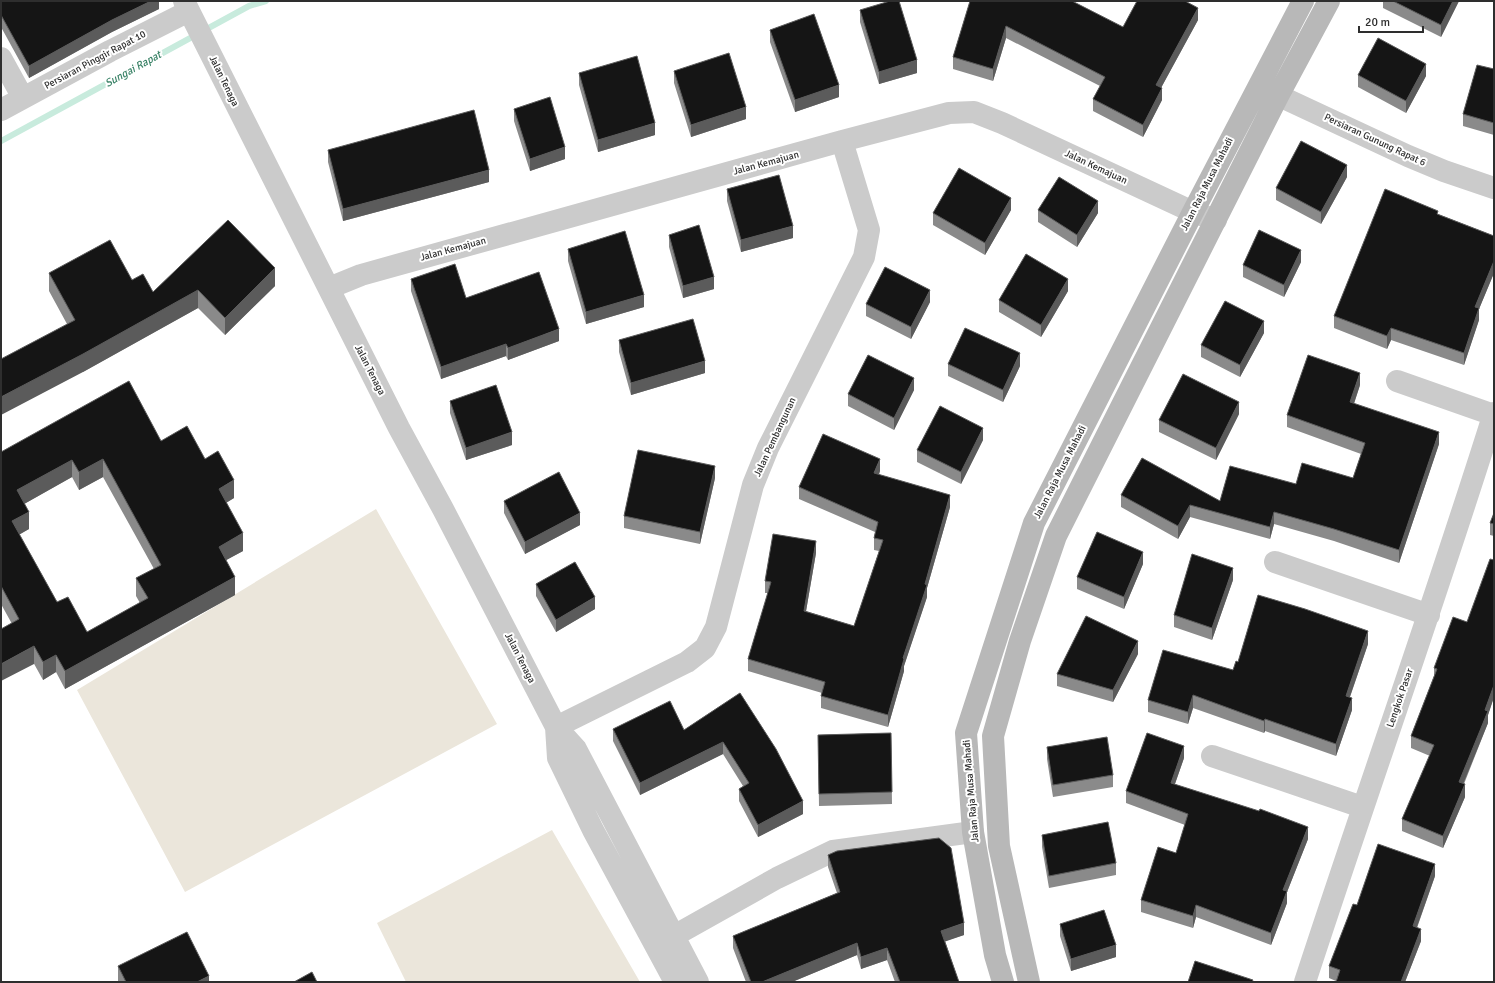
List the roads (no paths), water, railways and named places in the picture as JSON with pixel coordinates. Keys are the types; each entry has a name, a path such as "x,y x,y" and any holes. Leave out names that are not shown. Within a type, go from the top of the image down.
{"main road":[{"name":"Jalan Raja Musa Mahadi","path":"1003,982 995,955 973,832 966,733 1034,523 1192,212 1303,1"},
{"path":"1029,982 1000,846 993,736 1020,641 1056,536 1278,96 1329,1"}],"street":[{"name":"Persiaran Pinggir Rapat 10","path":"1,110 110,51 192,18"},
{"name":"Jalan Tenaga","path":"192,18 399,428 447,516 556,727 576,748 612,820 636,863 665,941 675,982"},
{"path":"1,58 23,98"},
{"name":"Persiaran Gunung Rapat 6","path":"1258,87 1437,168 1494,188"},
{"name":"Jalan Kemajuan","path":"329,288 368,273 842,141 949,113 974,112 1002,123 1192,212 1216,220"},
{"name":"Jalan Pembangunan","path":"556,727 687,662 705,648 716,627 753,485 768,448 864,257 869,230 842,141"},
{"path":"1397,381 1494,414"},
{"name":"Lengkok Pasar","path":"1305,982 1362,807 1429,615 1494,414"},
{"path":"1275,562 1429,615"},
{"name":"Jalan Tenaga","path":"556,727 558,758 616,873 665,941 698,982"},
{"path":"1212,756 1362,807"},
{"path":"593,830 612,820"},
{"path":"665,941 777,878 833,851 973,832"},
{"path":"616,873 636,863"}],"waterway":[{"name":"Sungai Rapat","path":"1,141 249,6 266,1"}]}
